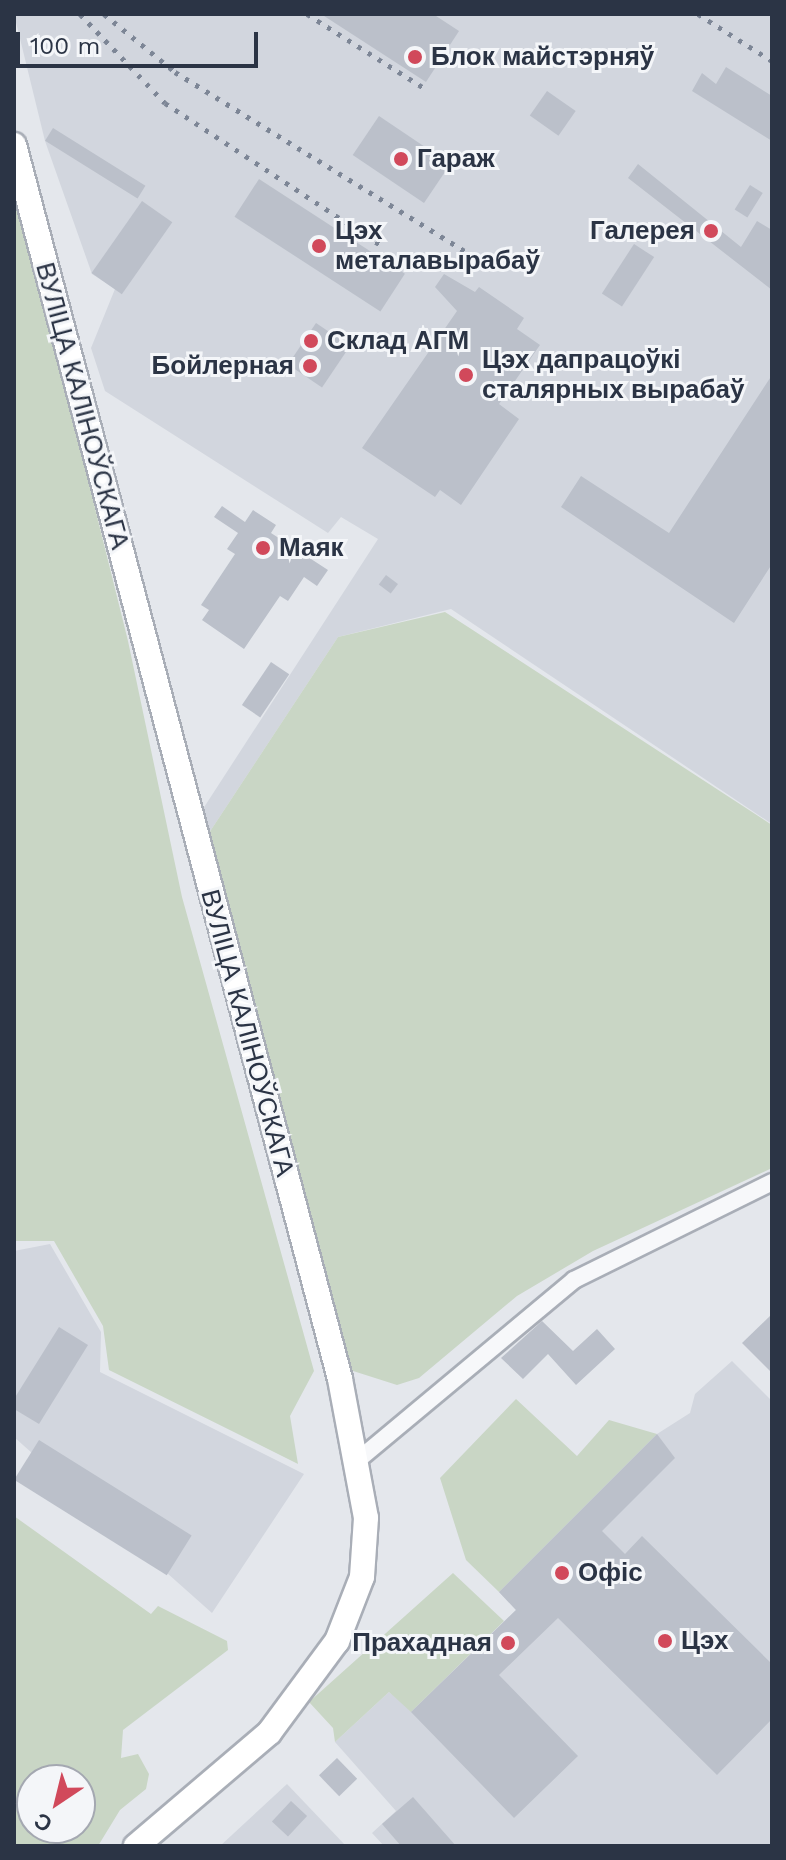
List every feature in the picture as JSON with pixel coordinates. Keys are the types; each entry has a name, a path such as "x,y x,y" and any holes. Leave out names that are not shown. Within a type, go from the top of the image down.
{"street":[{"name":"ВУЛІЦА КАЛІНОЎСКАГА","path":"14,145 358,1460 365,1552 337,1641 269,1733 136,1846"},
{"path":"358,1460 574,1280 772,1182"}],"shaded area":[{"path":"14,14 772,14 772,824 451,609 338,637 207,836 199,815 378,539 341,517 328,533 105,391 91,348 115,289 92,274 45,141"},
{"path":"50,1244 101,1332 100,1372 304,1474 212,1613 14,1437 14,1251"},
{"path":"732,1361 772,1401 772,1846 384,1846 372,1833 396,1811 335,1742 389,1692 412,1711 516,1610 499,1592 657,1434 690,1413 695,1394"},
{"path":"287,1784 346,1846 220,1846"}],"green space":[{"path":"14,182 128,641 182,897 314,1371 290,1416 298,1464 109,1370 103,1326 54,1241 14,1241"},
{"path":"445,612 772,825 772,1168 593,1251 517,1296 419,1378 397,1385 350,1370 207,836 338,637"},
{"path":"516,1399 577,1456 609,1420 657,1434 499,1592 466,1560 440,1478"},
{"path":"14,1516 151,1614 158,1606 227,1641 228,1650 123,1730 121,1758 138,1754 149,1774 146,1789 120,1810 98,1846 14,1846"},
{"path":"453,1573 504,1621 411,1712 389,1692 335,1742 333,1728 309,1702"}],"building":[{"name":"Блок майстэрняў","path":"321,14 433,14 459,31 426,82"},
{"path":"726,67 772,96 772,141 692,91 702,73 716,84"},
{"path":"547,91 576,111 558,136 530,116"},
{"name":"Гараж","path":"379,116 450,164 424,203 353,155"},
{"path":"53,128 145,186 137,198 45,141"},
{"path":"638,164 741,247 757,221 772,230 772,290 628,178"},
{"name":"Цэх металавырабаў","path":"259,179 405,274 380,312 234,217"},
{"path":"750,185 763,193 747,218 735,210"},
{"path":"142,201 172,222 122,294 92,273"},
{"path":"634,244 654,257 622,307 602,293"},
{"name":"Цэх дапрацоўкі сталярных вырабаў","path":"444,274 475,292 479,287 524,318 517,329 540,345 499,404 519,419 461,505 440,490 435,497 362,448 457,311 435,287"},
{"path":"316,323 350,346 322,387 288,364"},
{"path":"772,375 772,564 734,623 561,507 581,476 669,533"},
{"path":"222,506 245,522 253,510 276,525 271,533 328,570 317,586 304,577 288,601 280,596 244,649 202,620 209,610 201,605 235,554 227,549 238,533 214,517"},
{"path":"386,575 398,584 391,594 379,585"},
{"path":"271,662 289,674 260,717 242,705"},
{"path":"772,1314 772,1373 742,1343"},
{"path":"542,1321 573,1351 597,1329 615,1349 576,1385 548,1354 523,1379 501,1358"},
{"path":"59,1327 88,1345 39,1424 14,1409 14,1399"},
{"path":"657,1434 675,1458 602,1531 625,1554 642,1536 772,1664 772,1719 717,1775 558,1618 499,1675 578,1756 514,1818 411,1712 516,1610 499,1592"},
{"path":"39,1440 192,1535 167,1575 14,1480"},
{"path":"337,1758 357,1779 339,1796 319,1775"},
{"path":"413,1797 456,1846 401,1846 382,1824"},
{"path":"291,1801 307,1816 288,1836 272,1821"}],"railway":[{"path":"80,14 165,103 380,245"},
{"path":"104,14 175,72 494,269"},
{"path":"307,14 427,90"},
{"path":"698,14 772,61"}],"place":[{"name":"Блок майстэрняў","path":"415,57"},
{"name":"Гараж","path":"401,159"},
{"name":"Галерея","path":"711,231"},
{"name":"Цэх металавырабаў","path":"319,246"},
{"name":"Склад АГМ","path":"311,341"},
{"name":"Бойлерная","path":"310,366"},
{"name":"Цэх дапрацоўкі сталярных вырабаў","path":"466,375"},
{"name":"Маяк","path":"263,548"},
{"name":"Офіс","path":"562,1573"},
{"name":"Цэх","path":"665,1641"},
{"name":"Прахадная","path":"508,1643"}]}
